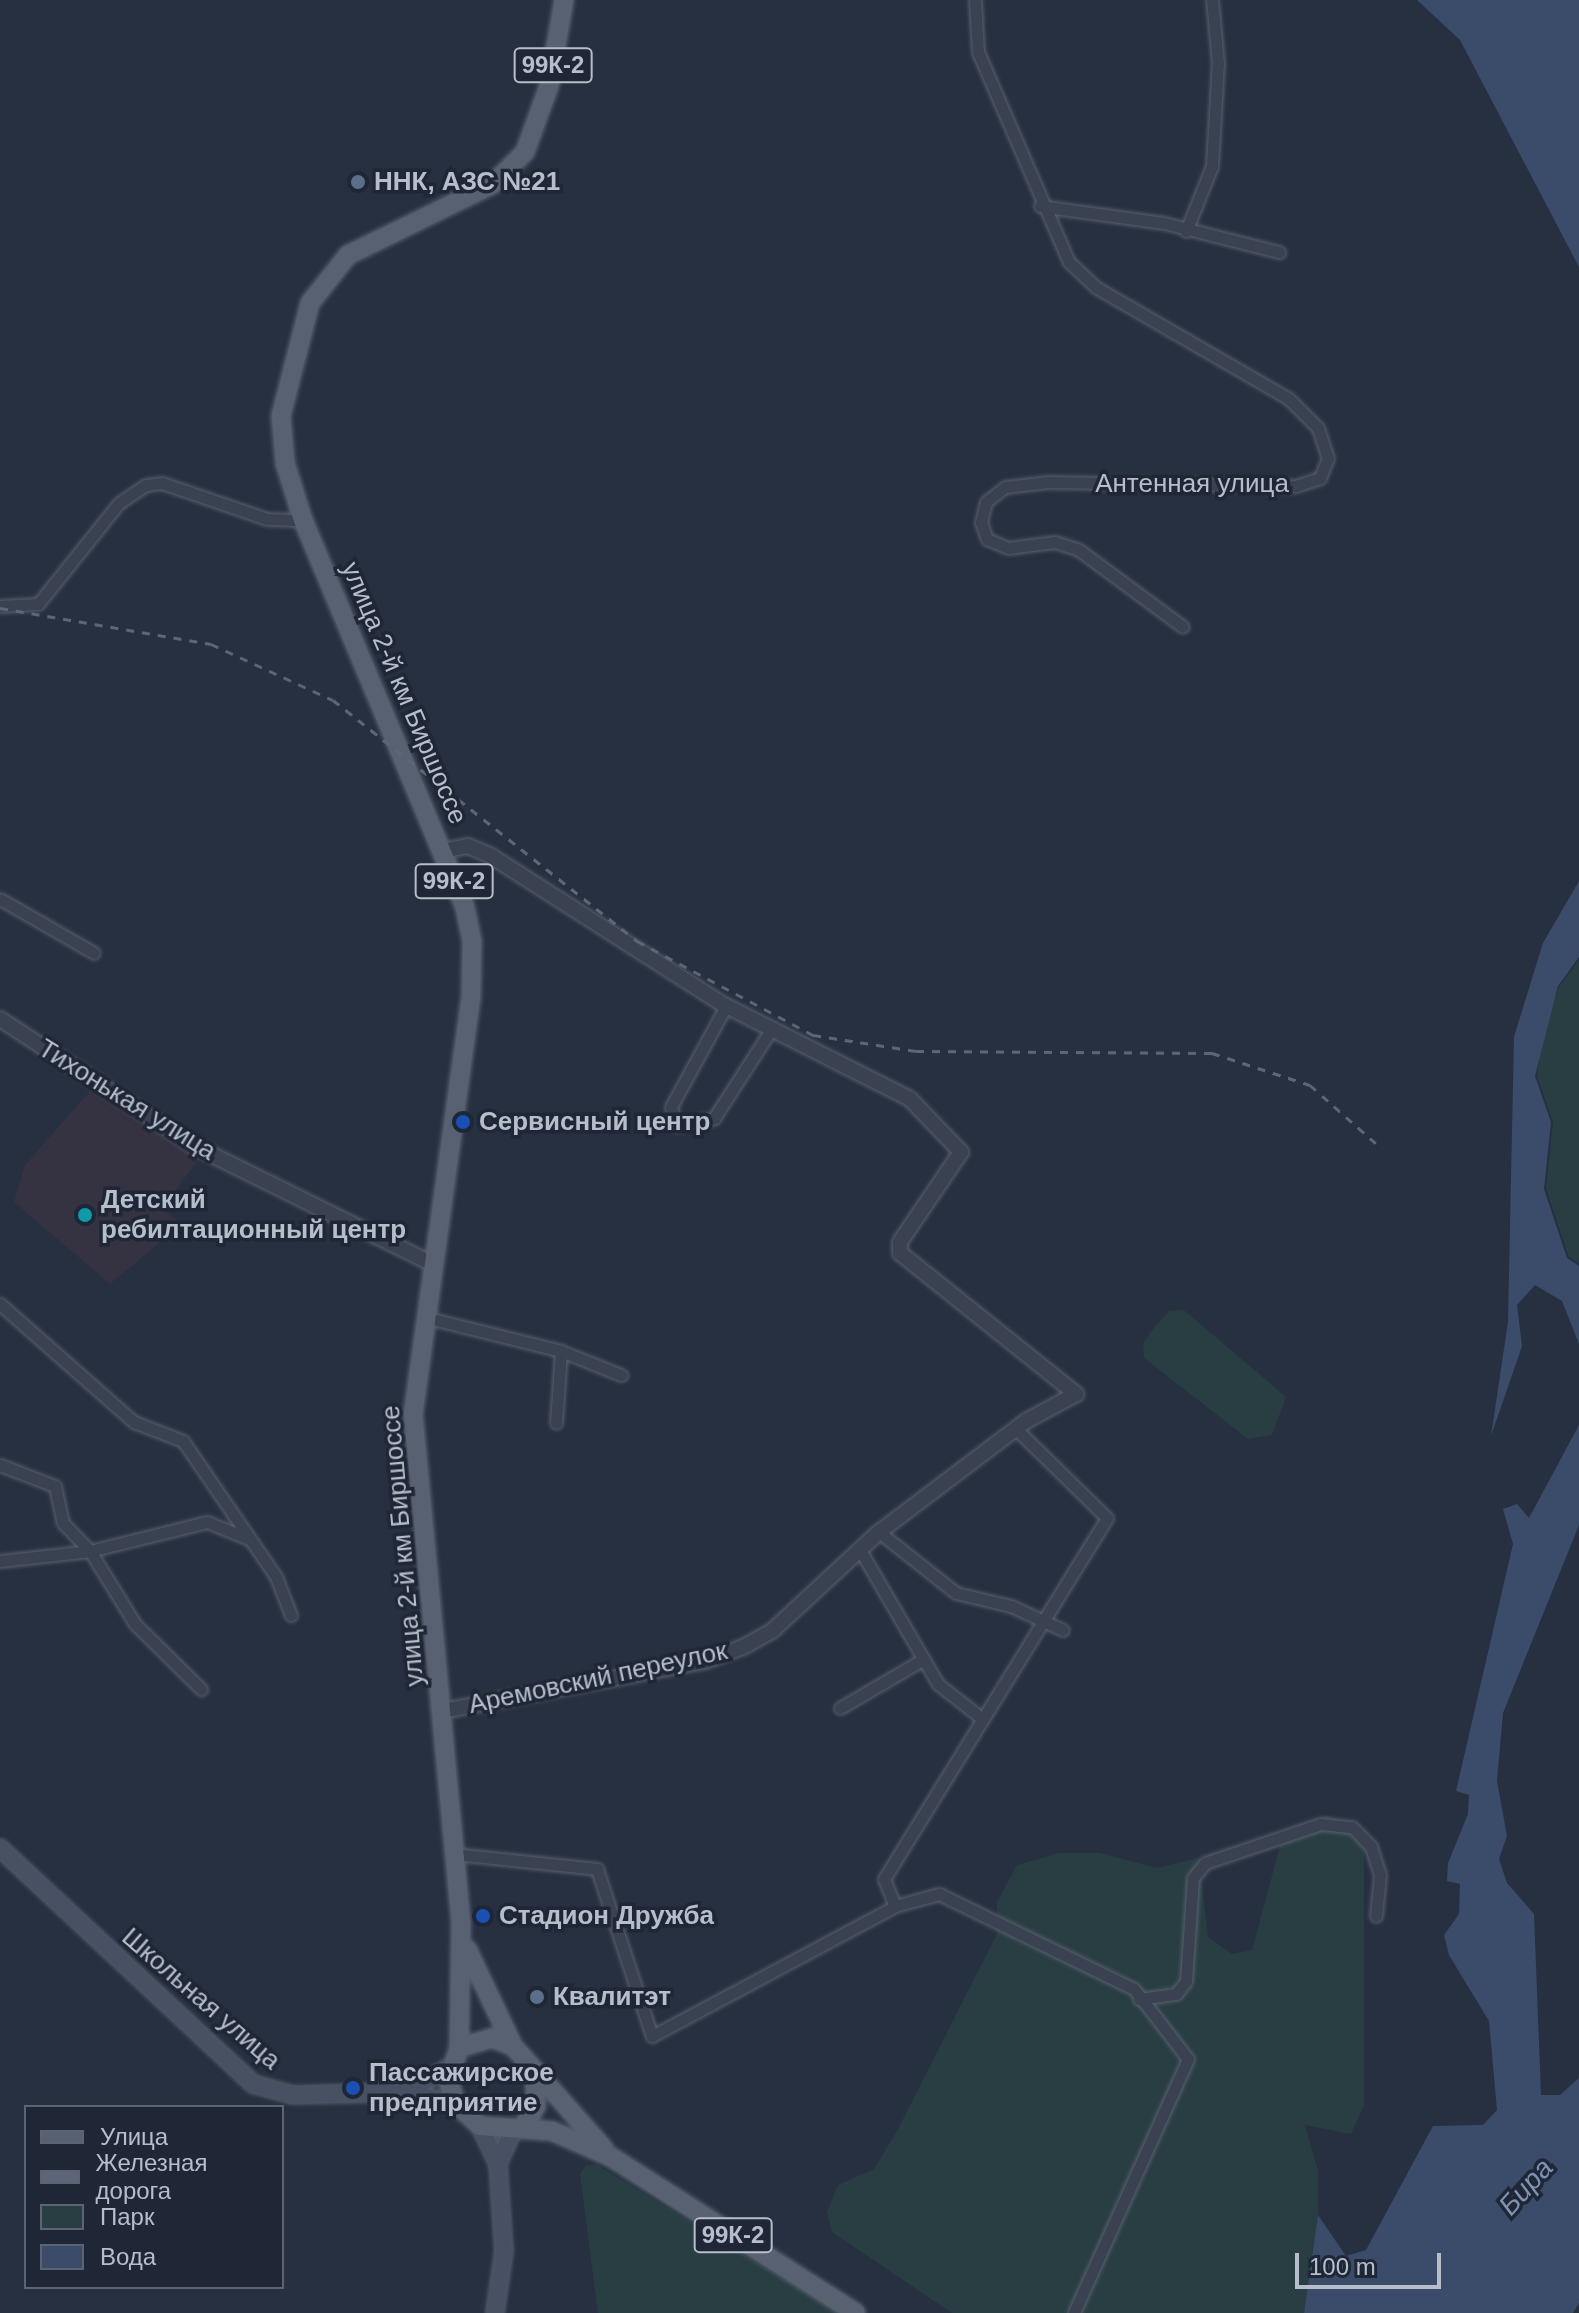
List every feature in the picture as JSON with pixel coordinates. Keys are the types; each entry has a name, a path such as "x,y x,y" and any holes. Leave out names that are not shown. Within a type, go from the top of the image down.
{"main road":[{"name":"улица 2-й км Биршоссе","path":"461,1923 413,1413 429,1262 474,967 465,908 303,520 285,463 281,416 310,303 348,255 493,184 536,129 564,0"},
{"name":"Школьная улица","path":"0,1848 253,2084 293,2095 407,2092"},
{"name":"99К-2","path":"461,1923 484,1998 513,2046 535,2077 611,2157"},
{"name":"99К-2","path":"448,2068 459,2048 461,1923"},
{"path":"459,2048 492,2038 513,2046"},
{"path":"407,2092 448,2068 457,2105"},
{"path":"498,2164 518,2128 536,2106 535,2077"},
{"path":"407,2092 457,2105 480,2126 498,2164 504,2251 495,2313"},
{"name":"99К-2","path":"480,2126 552,2131 611,2157 856,2313"}],"street":[{"name":"Антенная улица","path":"975,0 978,52 1040,206 1069,262 1097,288 1289,399 1318,428 1328,458 1320,478 1296,486 1048,482 1005,487 986,502 987,539 1008,548 1055,542 1079,550 1183,627"},
{"path":"1186,231 1212,166 1218,63 1212,0"},
{"path":"1040,206 1186,231 1279,252"},
{"path":"0,606 24,609 38,604 119,503 146,485 162,483 267,519 303,520"},
{"name":"Аремовский переулок","path":"442,851 468,846 491,856 726,1006 910,1099 959,1147 958,1161 900,1242 900,1253 1076,1394 1016,1429 879,1532 772,1631 743,1647 705,1661 443,1711"},
{"path":"0,899 94,953"},
{"path":"726,1006 671,1107 676,1125 714,1118 771,1030"},
{"name":"Тихонькая улица","path":"0,1019 194,1146 429,1262"},
{"path":"0,1304 134,1422 183,1441 253,1541 291,1615"},
{"path":"423,1317 561,1351 621,1375"},
{"path":"556,1423 561,1351"},
{"path":"895,1906 884,1879 980,1717 1107,1518 1016,1429"},
{"path":"0,1465 55,1486 63,1523 90,1551 135,1624 201,1689"},
{"path":"0,1561 90,1551 207,1522 253,1541"},
{"path":"879,1532 956,1593 1063,1630"},
{"path":"860,1550 938,1684 980,1717"},
{"path":"840,1708 924,1659"},
{"path":"1139,1999 1176,1994 1186,1981 1193,1878 1205,1863 1321,1824 1352,1827 1371,1847 1380,1875 1376,1916"},
{"path":"455,1854 597,1869 652,2036 895,1906 939,1894 1064,1959 1111,1971 1139,1999 1188,2059 1074,2313"}],"shaded area":[{"path":"91,1090 198,1160 162,1209 182,1224 110,1284 14,1202 25,1165"}],"green space":[{"path":"1579,960 1579,1264 1569,1257 1546,1188 1553,1122 1537,1076 1543,1032 1559,987"},
{"path":"1184,1310 1286,1397 1272,1435 1248,1439 1144,1358 1143,1343 1156,1325 1169,1311"},
{"path":"1327,1815 1364,1831 1364,2105 1351,2134 1305,2125 1318,2171 1318,2215 1304,2313 952,2313 832,2232 827,2212 838,2185 874,2169 898,2129 997,1934 997,1902 1017,1865 1059,1853 1100,1853 1157,1868 1199,1858 1208,1937 1232,1954 1252,1950 1280,1846 1299,1827"},
{"path":"586,2165 597,2165 839,2313 598,2313 580,2174"}],"water":[{"path":"1417,0 1579,0 1579,267 1460,40"},
{"path":"1579,881 1579,957 1558,986 1535,1076 1551,1122 1544,1189 1567,1258 1579,1266 1579,1344 1562,1301 1535,1285 1517,1305 1522,1346 1491,1436 1508,1322 1514,1037 1543,943"},
{"name":"Бира","path":"1579,1425 1579,1525 1503,1713 1497,1781 1507,1836 1499,1859 1507,1883 1534,1914 1541,2095 1560,2095 1579,2078 1579,2303 1573,2313 1304,2313 1318,2215 1346,2256 1366,2250 1433,2126 1483,2125 1497,2110 1489,2021 1449,1955 1444,1935 1459,1914 1460,1884 1447,1881 1448,1863 1468,1814 1469,1795 1456,1791 1513,1544 1503,1509 1517,1504 1529,1518"}],"railway":[{"path":"0,608 211,644 333,700 637,941 813,1035 916,1051 1212,1053 1310,1085 1382,1149"}],"place":[{"name":"ННК, АЗС №21","path":"358,182"},
{"name":"Сервисный центр","path":"463,1122"},
{"name":"Детский ребилтационный центр","path":"85,1215"},
{"name":"Стадион Дружба","path":"483,1916"},
{"name":"Квалитэт","path":"537,1997"},
{"name":"Пассажирское предприятие","path":"353,2088"}]}
